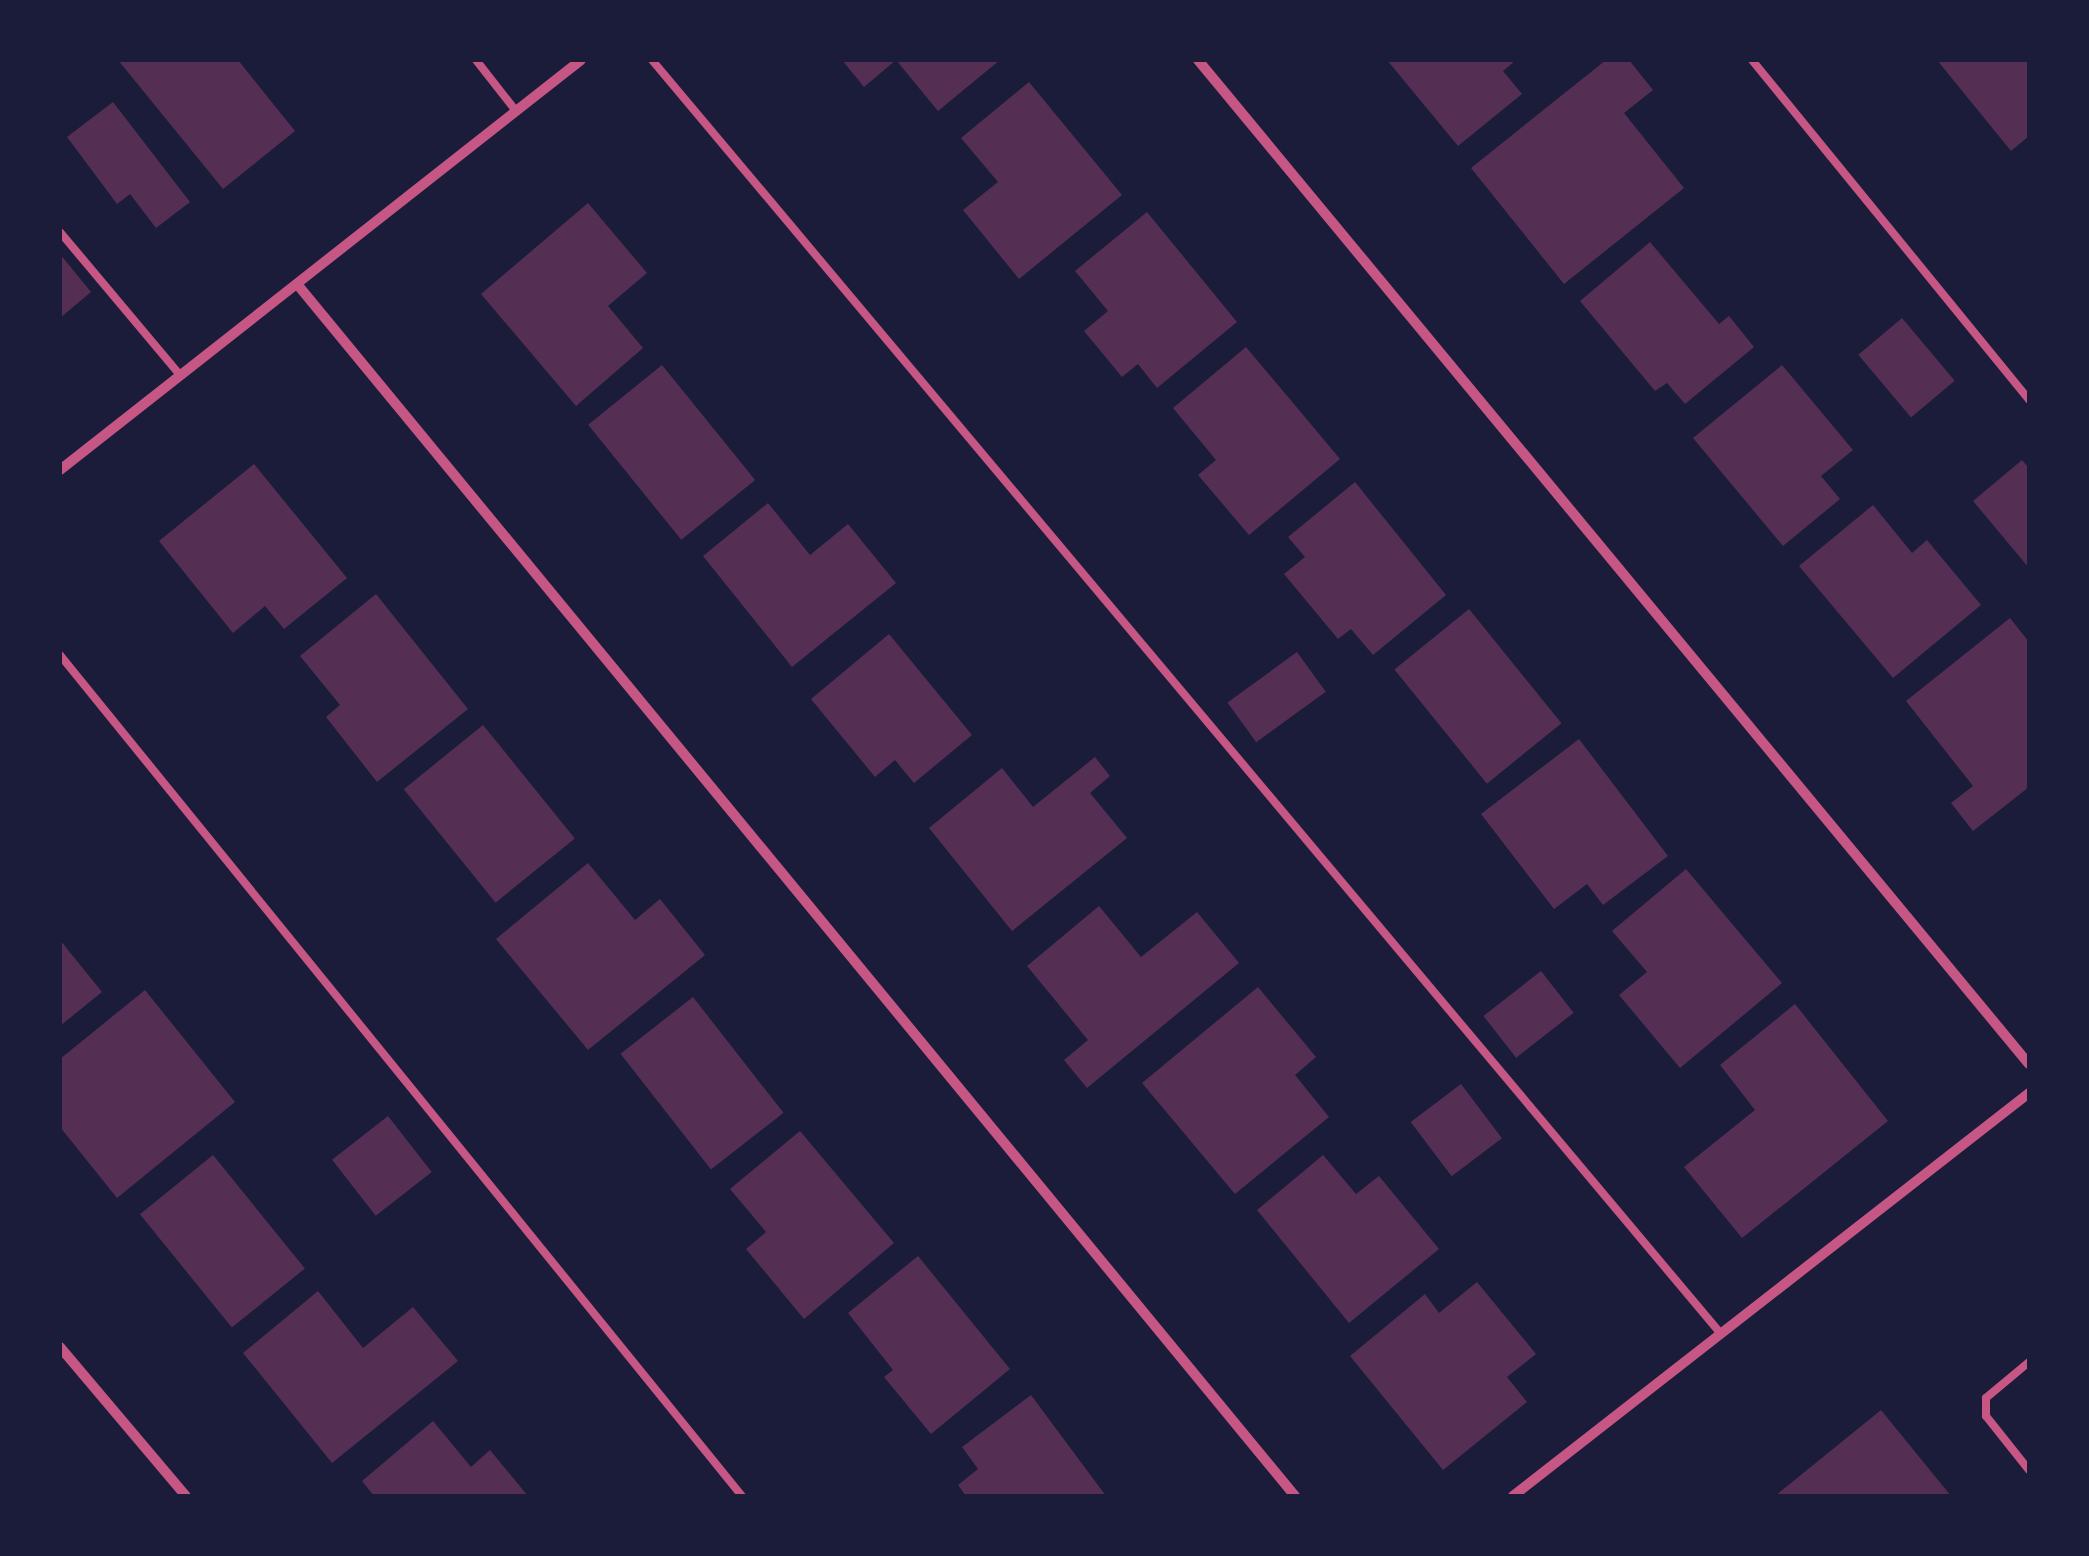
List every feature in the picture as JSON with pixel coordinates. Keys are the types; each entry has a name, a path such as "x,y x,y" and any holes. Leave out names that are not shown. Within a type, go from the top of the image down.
{"street":[{"path":"60,470 581,60"},
{"path":"1198,60 2029,1064"},
{"path":"297,284 1294,1496"},
{"path":"1513,1496 2029,1093"},
{"path":"60,1347 186,1496"}],"lane":[{"path":"476,60 516,111"},
{"path":"652,60 1721,1334"},
{"path":"1752,60 2029,400"},
{"path":"60,232 180,376"},
{"path":"60,655 742,1496"},
{"path":"2029,1362 1986,1398 1986,1416 2029,1470"}],"building":[{"path":"118,60 238,60 295,131 223,189"},
{"path":"842,60 896,60 864,87"},
{"path":"896,60 1000,60 938,111"},
{"path":"1387,60 1516,60 1503,71 1522,94 1458,146"},
{"path":"1606,60 1629,60 1653,90 1624,113 1684,188 1564,284 1471,168"},
{"path":"1937,60 2029,60 2029,136 2011,151"},
{"path":"1029,82 1122,195 1019,279 963,210 998,182 961,138"},
{"path":"113,102 190,202 156,228 130,194 117,204 67,137"},
{"path":"588,203 647,273 608,306 643,348 576,406 481,294"},
{"path":"1147,212 1237,322 1157,388 1138,364 1122,377 1084,331 1108,311 1075,271"},
{"path":"1650,242 1719,324 1729,316 1754,347 1685,404 1667,383 1655,391 1580,301"},
{"path":"60,254 91,292 60,318"},
{"path":"1902,318 1955,381 1911,417 1858,355"},
{"path":"1246,347 1340,459 1249,535 1198,475 1216,460 1173,408"},
{"path":"662,365 755,480 681,540 588,425"},
{"path":"1782,365 1853,450 1821,476 1840,499 1783,546 1693,438"},
{"path":"2022,460 2029,468 2029,568 1973,501"},
{"path":"254,464 347,578 284,629 265,606 233,633 159,541"},
{"path":"1355,482 1446,595 1373,655 1351,629 1338,639 1284,574 1305,557 1288,537"},
{"path":"768,503 810,555 848,524 896,583 792,667 703,556"},
{"path":"1873,505 1912,553 1927,540 1981,605 1893,678 1799,566"},
{"path":"376,594 468,709 377,782 326,717 340,705 300,656"},
{"path":"1469,609 1562,723 1487,784 1394,669"},
{"path":"2010,618 2029,642 2029,787 1973,831 1951,803 1973,786 1906,701"},
{"path":"889,634 972,735 914,783 895,760 875,777 811,699"},
{"path":"1297,652 1326,692 1256,742 1227,703"},
{"path":"483,725 575,838 496,903 404,789"},
{"path":"1579,739 1668,856 1603,905 1587,884 1554,909 1481,814"},
{"path":"1095,757 1110,776 1090,793 1127,838 1012,931 929,828 1002,768 1033,807"},
{"path":"588,863 635,920 660,899 705,955 588,1050 496,939"},
{"path":"1686,869 1782,983 1680,1068 1619,995 1647,972 1612,931"},
{"path":"1099,906 1141,957 1197,912 1239,963 1087,1088 1064,1060 1088,1040 1027,966"},
{"path":"60,940 102,992 60,1026"},
{"path":"1541,971 1574,1013 1516,1058 1483,1016"},
{"path":"1258,987 1316,1057 1295,1075 1329,1117 1235,1194 1142,1083"},
{"path":"145,990 235,1102 117,1198 60,1127 60,1059"},
{"path":"693,997 784,1113 711,1169 621,1054"},
{"path":"1795,1004 1888,1121 1742,1238 1684,1167 1755,1110 1720,1065"},
{"path":"1461,1084 1502,1138 1452,1176 1411,1122"},
{"path":"388,1116 432,1172 376,1216 332,1160"},
{"path":"800,1131 894,1243 804,1319 746,1249 766,1232 730,1189"},
{"path":"213,1155 305,1268 232,1328 140,1214"},
{"path":"1323,1155 1356,1194 1379,1176 1439,1249 1349,1323 1257,1210"},
{"path":"918,1256 1010,1369 931,1434 884,1377 893,1370 848,1313"},
{"path":"1477,1282 1536,1354 1507,1377 1527,1402 1443,1470 1350,1356 1425,1294 1439,1313"},
{"path":"318,1291 363,1348 413,1307 458,1361 332,1463 243,1353"},
{"path":"1031,1395 1106,1496 966,1496 958,1485 978,1469 962,1447"},
{"path":"1881,1410 1951,1496 1775,1496"},
{"path":"433,1421 471,1467 490,1450 528,1496 374,1496 362,1481"}]}
